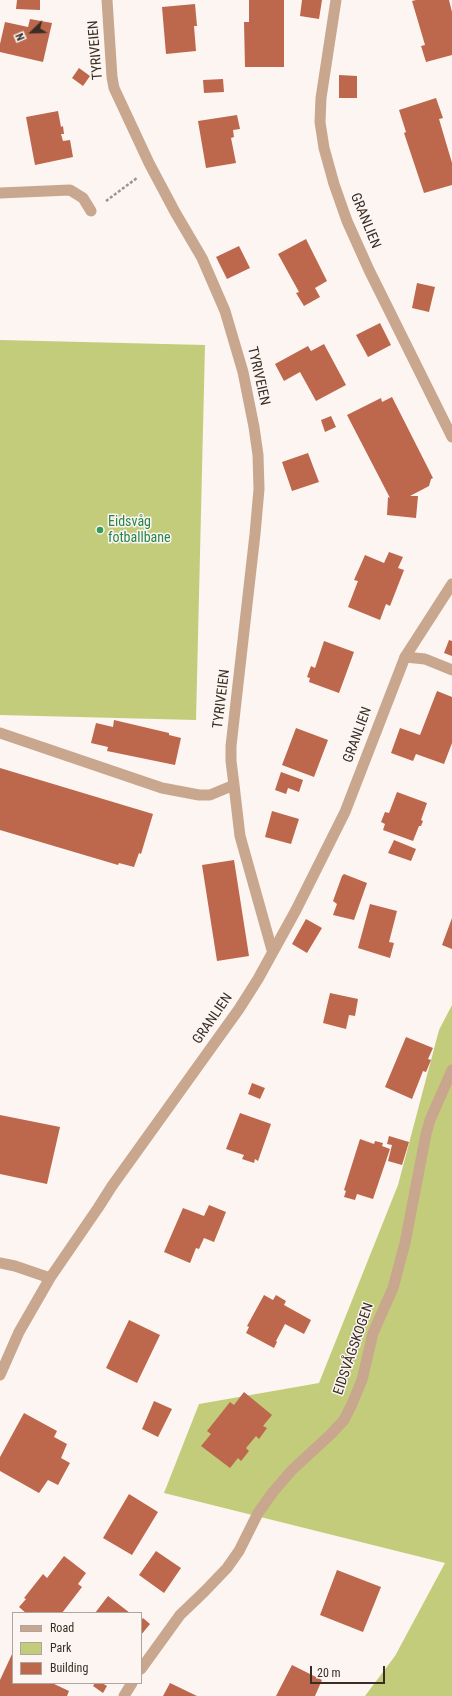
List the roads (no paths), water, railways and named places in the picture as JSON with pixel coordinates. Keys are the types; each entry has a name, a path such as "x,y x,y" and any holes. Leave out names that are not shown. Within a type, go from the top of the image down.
{"street":[{"name":"TYRIVEIEN","path":"107,0 114,88 153,170 175,212 202,258 225,311 243,372 254,427 258,455 259,489 231,746 231,761 240,836 272,950"},
{"name":"GRANLIEN","path":"336,0 321,98 320,122 324,148 334,184 347,221 369,270 452,437"},
{"path":"0,193 70,190 83,198 91,211"},
{"name":"GRANLIEN","path":"0,1375 19,1332 50,1278 86,1227 116,1180 239,1009 258,978 272,950 296,910 345,812 405,656 452,584"},
{"path":"405,656 425,659 452,670"},
{"path":"0,733 162,788 199,795 210,795 234,785"},
{"name":"EIDSVÅGSKOGEN","path":"142,1668 180,1615 227,1568 239,1551 258,1513 273,1492 292,1470 332,1434 344,1420 362,1380 373,1333 393,1288 405,1243 430,1120 452,1070"},
{"path":"0,1263 50,1278"},
{"path":"124,1696 131,1684"}],"place":[{"name":"Eidsvåg fotballbane","path":"100,530"}]}
